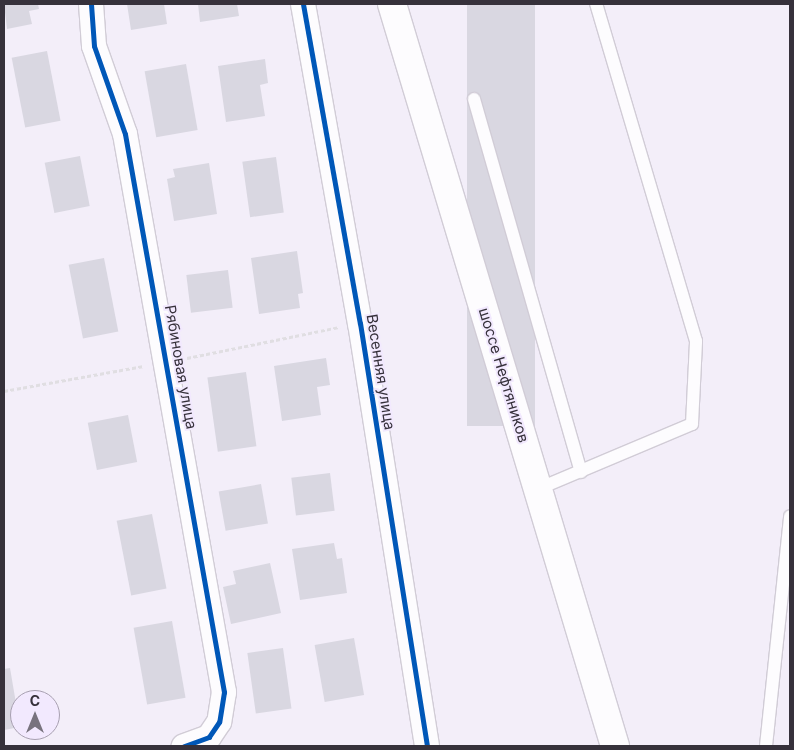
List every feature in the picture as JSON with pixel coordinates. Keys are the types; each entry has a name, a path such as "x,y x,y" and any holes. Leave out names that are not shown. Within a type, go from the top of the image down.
{"main road":[{"name":"шоссе Нефтяников","path":"392,4 615,746"}],"street":[{"name":"Рябиновая улица","path":"91,4 94,46 120,114 127,144 224,692 219,722 210,737 184,746"},
{"name":"Весенняя улица","path":"303,4 362,333 426,746"}],"lane":[{"path":"538,490 692,424 696,341 596,4"},
{"path":"474,100 581,472"},
{"path":"766,746 790,516"}],"building":[{"path":"4,4 38,4 39,9 29,11 32,24 7,29"},
{"path":"127,4 164,4 167,24 131,30"},
{"path":"198,4 237,4 239,16 200,22"},
{"path":"467,4 535,4 535,426 467,426"},
{"path":"47,51 61,121 25,128 12,58"},
{"path":"265,59 268,83 260,85 265,116 226,122 218,66"},
{"path":"186,64 198,130 156,137 145,71"},
{"path":"80,156 90,206 54,213 45,163"},
{"path":"276,157 284,212 250,217 242,162"},
{"path":"209,163 217,214 174,221 167,179 175,177 173,169"},
{"path":"297,251 303,293 298,294 300,308 259,314 251,258"},
{"path":"104,258 118,332 83,338 69,265"},
{"path":"228,270 233,308 191,313 186,275"},
{"path":"326,358 330,385 317,387 321,415 282,421 274,366"},
{"path":"246,372 256,446 218,452 207,377"},
{"path":"128,415 137,462 97,470 88,423"},
{"path":"330,473 335,511 296,515 291,478"},
{"path":"261,484 268,523 226,531 219,491"},
{"path":"152,514 167,589 131,595 117,521"},
{"path":"334,543 337,559 342,558 347,593 300,600 292,549"},
{"path":"270,563 281,613 231,624 223,587 236,584 233,571"},
{"path":"172,621 186,698 147,705 134,628"},
{"path":"354,638 364,695 325,702 315,645"},
{"path":"283,648 291,708 256,713 247,653"},
{"path":"10,668 14,690 10,690 10,729 4,730 4,669"}],"cycle path":[{"path":"91,4 94,46 125,134 224,692 219,722 209,737 184,746"},
{"path":"303,4 360,323 427,746"}]}
